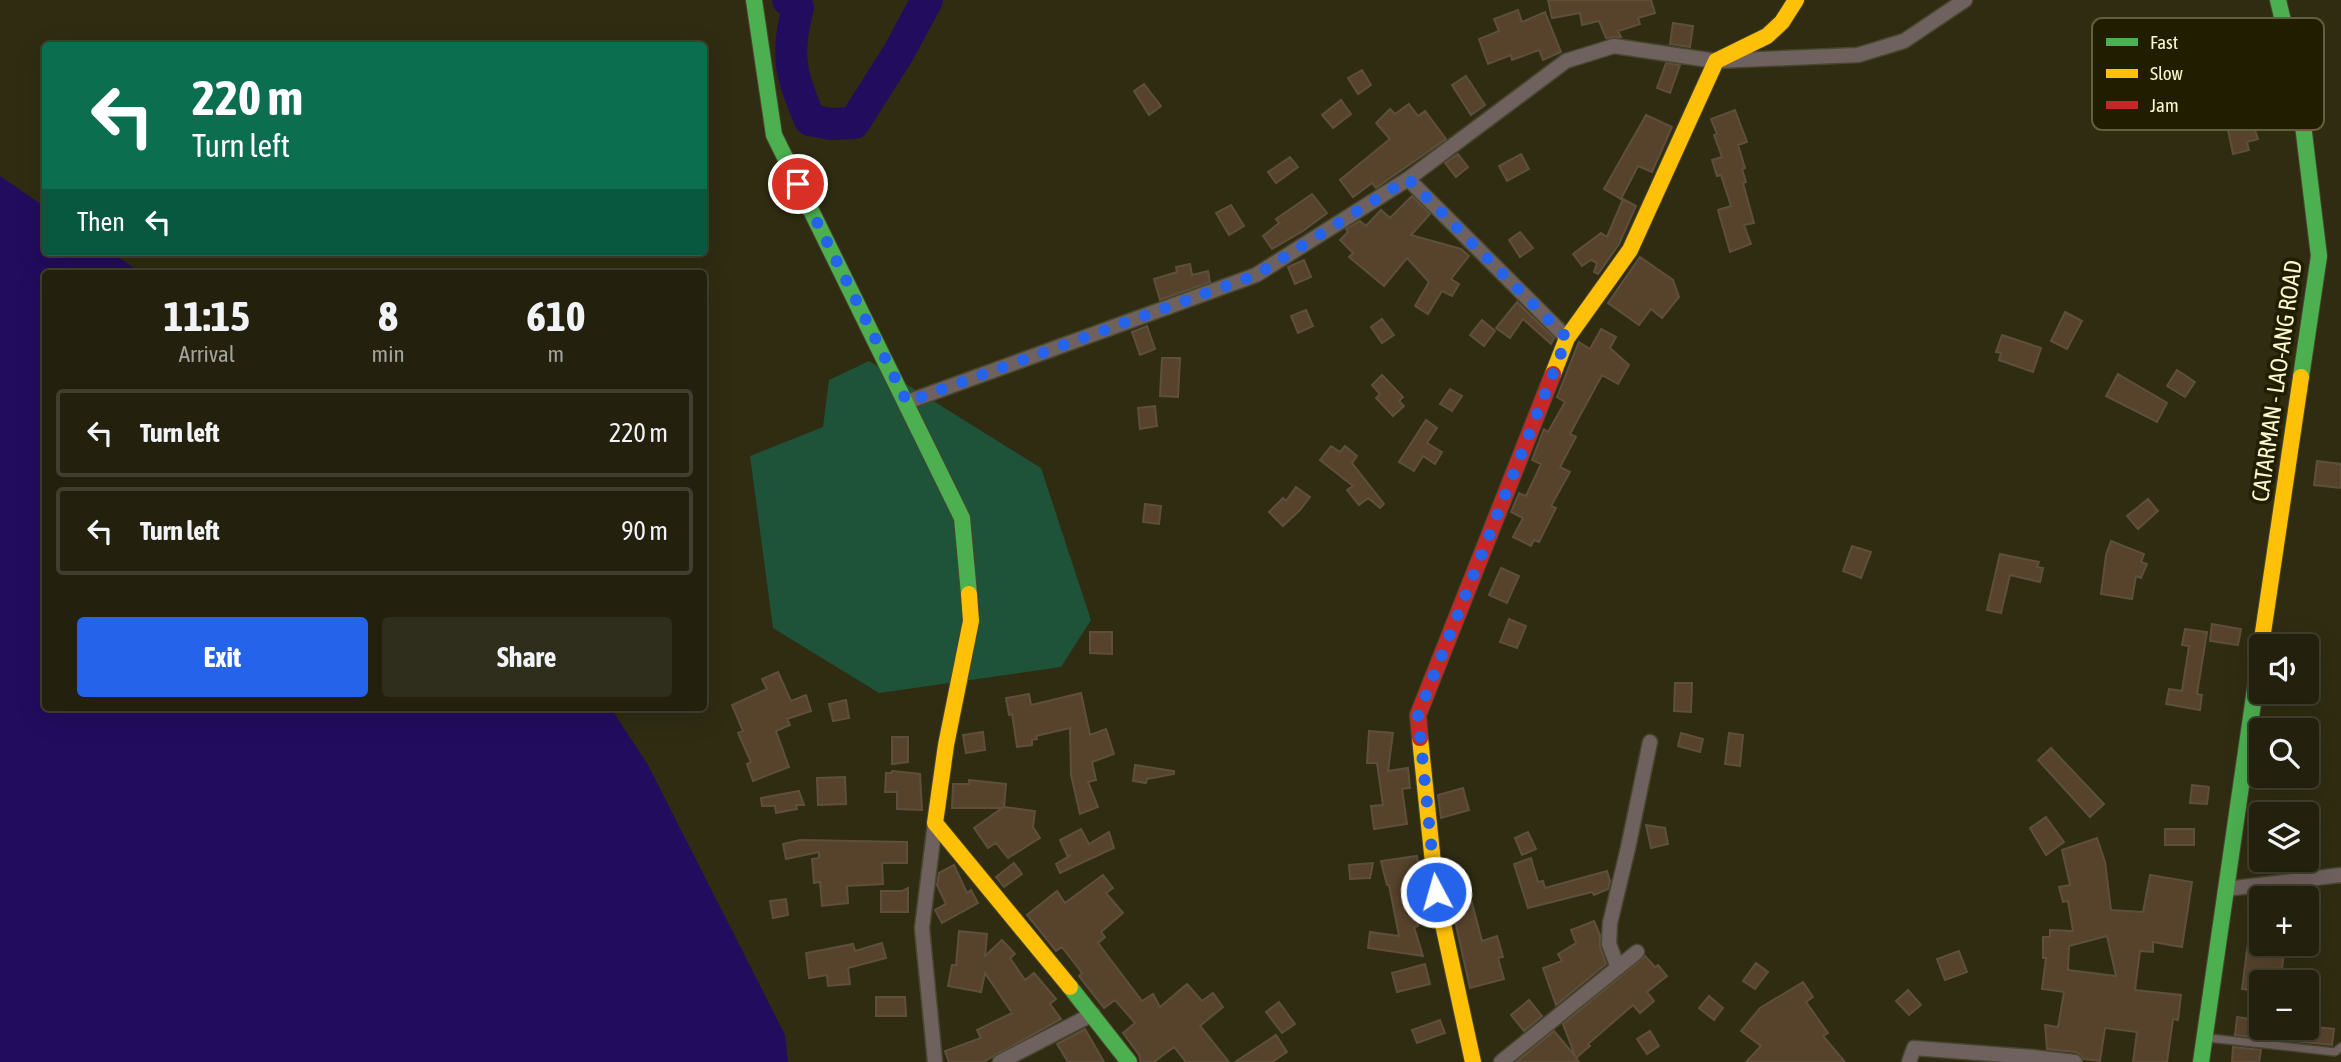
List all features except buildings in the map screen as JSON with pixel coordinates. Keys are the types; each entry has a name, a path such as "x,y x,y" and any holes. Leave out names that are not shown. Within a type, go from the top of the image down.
{"street":[{"path":"754,0 774,135 962,518 971,621 946,745 922,928 935,1062"},
{"path":"1473,1062 1436,892 1418,715 1567,338 1630,250 1716,61 1729,52 1763,38 1790,12 1796,0"},
{"path":"907,402 1256,275 1408,179 1566,61 1614,46 1716,61 1858,55 1904,41 1965,0"},
{"name":"CATARMAN - LAO-ANG ROAD","path":"2278,0 2282,18"},
{"name":"CATARMAN - LAO-ANG ROAD","path":"2263,634 2319,256 2304,130"},
{"path":"1408,179 1567,338"},
{"name":"CATARMAN - LAO-ANG ROAD","path":"2200,1062 2253,704"},
{"path":"1618,968 1609,944 1610,923 1629,848 1650,743"},
{"path":"935,822 1093,1014 1129,1062"},
{"path":"2226,889 2341,875"},
{"path":"1501,1062 1637,951"},
{"path":"1000,1062 1093,1014"},
{"path":"1909,1062 1914,1048 2032,1056 2075,1062"}],"lane":[{"path":"2204,1038 2335,1052 2341,1046"}],"green space":[{"path":"869,361 1041,468 1091,620 1061,667 879,693 773,628 750,456 823,427 829,380"}],"shaded area":[{"path":"0,176 42,205 42,256 117,256 137,270 42,270 42,711 613,711 648,765 785,1035 788,1062 0,1062"}],"waterway":[{"path":"788,0 798,8 791,52 798,91 810,120 831,124 854,123 899,52 927,0"}],"traffic: fast":[{"path":"754,0 774,135 962,518 969,594"},
{"path":"2278,0 2282,18"},
{"path":"2301,377 2319,256 2304,130"},
{"path":"2201,1062 2253,704"},
{"path":"1070,987 1129,1062"}],"traffic: slow":[{"path":"1553,374 1567,338 1630,250 1716,61 1767,36 1782,22 1796,0"},
{"path":"2263,634 2301,377"},
{"path":"969,594 971,621 946,745 935,823 1070,987"},
{"path":"1420,738 1436,892 1473,1062"}],"traffic: jam":[{"path":"1420,738 1418,715 1553,374"}],"route":[{"path":"798,184 907,402 1256,275 1408,179 1567,338 1418,715 1436,892"}]}
